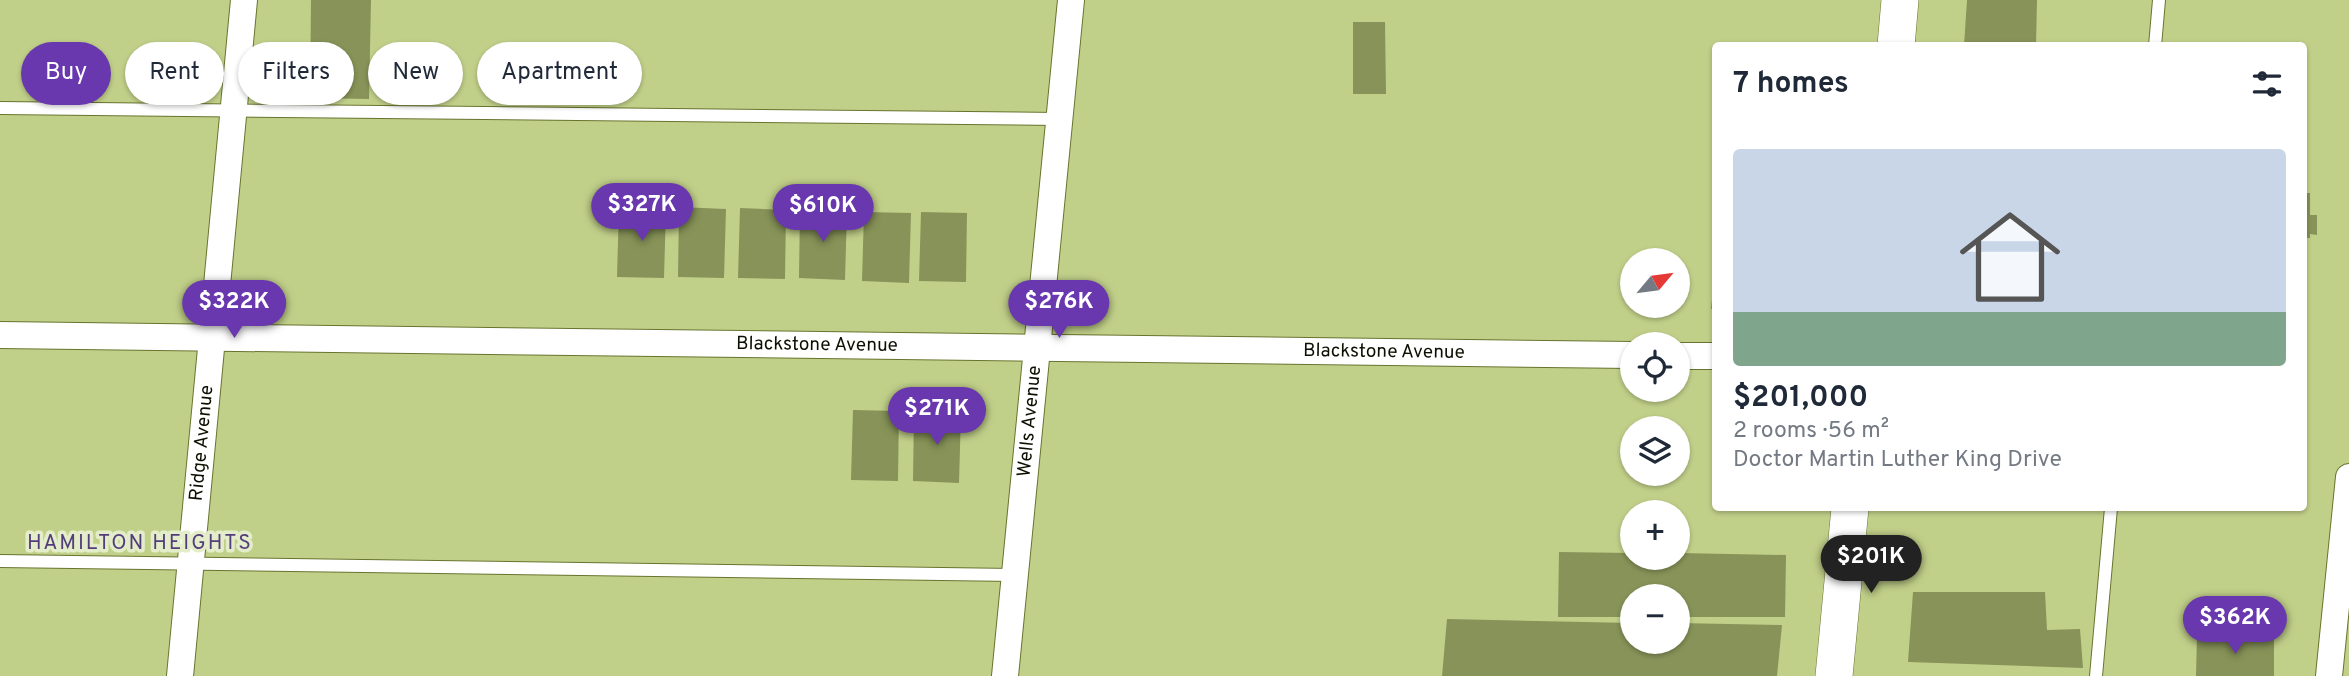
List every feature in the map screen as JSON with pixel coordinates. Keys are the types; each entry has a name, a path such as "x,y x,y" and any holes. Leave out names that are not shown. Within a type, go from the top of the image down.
{"main road":[{"path":"1896,42 1900,0"},
{"path":"1834,676 1850,511"}],"street":[{"name":"Ridge Avenue","path":"180,676 244,0"},
{"name":"Wells Avenue","path":"1005,676 1035,347 1071,0"},
{"name":"Blackstone Avenue","path":"0,335 1620,355"},
{"path":"1690,356 1712,356"},
{"path":"2329,676 2349,477"}],"lane":[{"path":"2155,42 2159,0"},
{"path":"0,108 1058,119"},
{"path":"2096,676 2112,511"},
{"path":"0,561 1014,575"}],"building":[{"path":"311,0 371,0 368,99 354,99 354,42 311,42"},
{"path":"1967,0 2037,0 2036,42 1964,42"},
{"path":"1353,22 1385,22 1386,94 1353,94"},
{"path":"2307,193 2310,193 2310,215 2317,215 2317,235 2310,234 2310,238 2307,238"},
{"path":"619,207 666,208 664,278 617,277"},
{"path":"679,207 726,209 724,278 678,277"},
{"path":"740,208 786,210 785,279 738,278"},
{"path":"800,209 847,210 845,280 799,278"},
{"path":"864,212 911,213 909,283 862,281"},
{"path":"921,212 967,213 966,282 919,281"},
{"path":"853,410 899,411 898,481 851,480"},
{"path":"914,412 961,413 959,483 913,481"},
{"path":"1559,552 1620,553 1620,570 1690,570 1690,553 1786,555 1785,617 1690,617 1690,584 1620,584 1620,617 1558,617"},
{"path":"1913,592 2045,592 2047,630 2080,629 2083,668 1908,662"},
{"path":"1447,619 1620,623 1620,654 1690,654 1690,623 1782,625 1777,676 1442,676"},
{"path":"2197,635 2274,638 2274,676 2196,676"}],"district":[{"name":"HAMILTON HEIGHTS","path":"140,543"}]}
